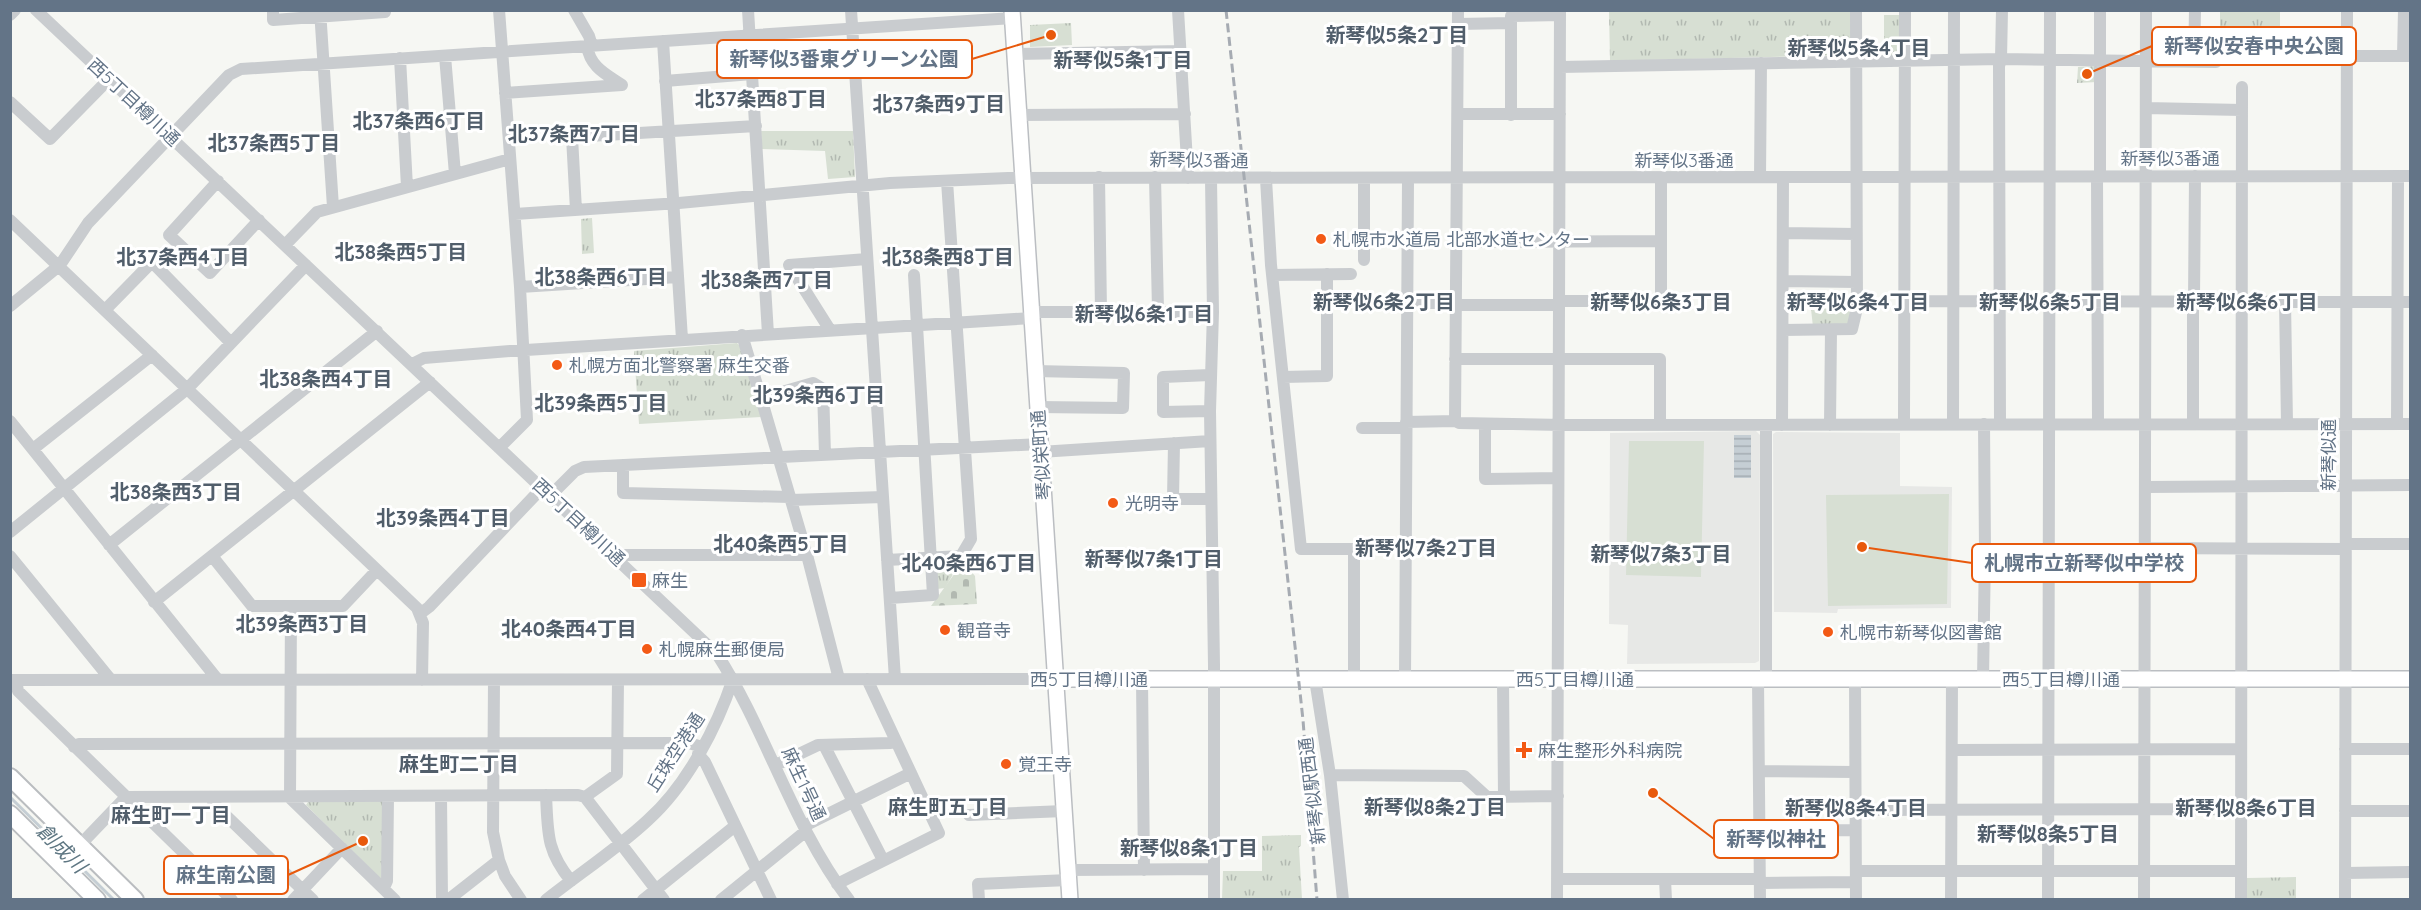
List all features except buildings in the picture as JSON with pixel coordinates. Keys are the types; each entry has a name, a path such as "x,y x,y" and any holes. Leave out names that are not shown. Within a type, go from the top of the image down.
{"highway":[{"path":"10,777 135,900"},
{"path":"10,814 97,900"}],"main road":[{"name":"琴似栄町通","path":"1013,14 1070,900"},
{"name":"西5丁目樽川通","path":"1056,679 2410,679"}],"street":[{"path":"10,15 15,10"},
{"name":"西5丁目樽川通","path":"36,10 717,654 733,679 1056,679"},
{"path":"273,10 273,20 321,14 386,12"},
{"path":"499,448 526,420 522,355 524,350 500,10"},
{"path":"505,93 622,85 595,68 588,54 589,36 574,10"},
{"path":"748,10 768,334"},
{"path":"851,10 895,679"},
{"path":"1178,10 1188,178"},
{"path":"1455,421 1458,10"},
{"path":"1783,330 1852,329 1857,308 1856,10"},
{"path":"1904,424 1905,10"},
{"path":"1953,424 1954,10"},
{"path":"2000,424 1999,66 2002,10"},
{"path":"2048,900 2050,10"},
{"path":"2098,424 2100,10"},
{"path":"2144,900 2146,10"},
{"path":"2194,62 2195,10"},
{"name":"新琴似通","path":"2345,900 2347,10"},
{"path":"2346,56 2407,56 2404,10"},
{"path":"1511,115 1511,16 1560,13 1557,900"},
{"path":"321,14 333,207"},
{"path":"10,306 60,265 88,224 234,71 852,28 1013,14"},
{"path":"1458,24 1511,23"},
{"path":"663,41 682,339"},
{"path":"1015,54 1181,51"},
{"path":"445,56 455,174"},
{"path":"400,58 407,187"},
{"path":"1560,68 2001,59 2217,62"},
{"path":"1760,177 1761,63"},
{"path":"665,81 752,74"},
{"path":"10,102 50,139 110,78"},
{"path":"2241,900 2242,87"},
{"path":"2146,108 2242,110"},
{"path":"1019,115 1185,114"},
{"path":"1458,114 1560,114"},
{"path":"576,210 572,137 756,126"},
{"path":"285,245 317,212 510,159"},
{"path":"2193,424 2195,176"},
{"path":"2397,424 2397,302 2404,176"},
{"name":"新琴似3番通","path":"515,214 674,204 862,185 1023,178 2404,176"},
{"path":"1099,177 1101,311"},
{"path":"1155,177 1158,310"},
{"path":"1782,425 1783,177"},
{"path":"1405,679 1408,178"},
{"path":"1407,303 1660,301 1661,178"},
{"path":"1211,179 1213,312 1210,441 1214,679 1214,900"},
{"path":"1266,179 1272,275 1301,549 1353,549 1354,679"},
{"path":"1364,179 1364,260"},
{"path":"218,181 169,235 210,273 259,220"},
{"path":"887,560 961,555 971,539 947,181"},
{"path":"11,222 60,265 421,613 423,623 422,680"},
{"path":"1782,233 1856,234"},
{"path":"1456,242 1660,241"},
{"path":"830,330 789,265 867,259"},
{"path":"105,310 152,262 231,343"},
{"path":"10,532 188,389 306,265"},
{"path":"1283,376 1327,376 1327,274"},
{"path":"1272,275 1351,274"},
{"path":"890,598 933,595 914,275"},
{"path":"520,287 678,277"},
{"path":"1783,281 1857,282"},
{"path":"1905,301 2410,302"},
{"path":"2286,301 2287,424"},
{"path":"412,364 424,358 524,350 917,325 1032,315 1158,310 1213,312"},
{"path":"1830,425 1831,330"},
{"path":"109,545 377,331"},
{"path":"742,336 807,555 839,679"},
{"path":"33,449 152,355"},
{"path":"1455,358 1660,358 1660,425"},
{"path":"1035,371 1124,373 1123,408 1038,407"},
{"path":"1210,375 1163,377 1163,412 1210,411"},
{"path":"154,602 430,382"},
{"path":"761,398 813,383 823,389 825,455"},
{"path":"1362,428 1455,421 1485,424 1558,425 2410,424"},
{"path":"10,422 218,680"},
{"path":"1485,424 1485,479 1558,478"},
{"path":"1983,679 1984,424"},
{"path":"1760,900 1758,831 1766,425"},
{"path":"421,613 546,492 584,467 964,448 1040,448 1210,441"},
{"path":"1174,443 1173,499 1211,499"},
{"path":"623,465 622,493 791,499 884,497"},
{"path":"2146,487 2410,485"},
{"path":"2146,548 2346,547 2410,544"},
{"path":"1985,552 2049,550"},
{"path":"613,555 807,555"},
{"path":"10,556 111,680"},
{"path":"212,556 252,606 343,606 377,570"},
{"path":"291,606 290,798 395,900"},
{"path":"232,900 18,692 13,680 733,679"},
{"name":"丘珠空港通","path":"546,900 649,819 667,800 723,711 733,679"},
{"name":"麻生1号通","path":"733,679 820,859 849,900"},
{"path":"837,884 939,833 867,679"},
{"path":"1142,679 1144,870"},
{"name":"新琴似駅西通","path":"1315,679 1330,775 1343,900"},
{"path":"1503,679 1504,797"},
{"path":"1855,679 1856,900"},
{"path":"494,680 493,832 505,876 521,900"},
{"path":"585,797 617,774 618,680"},
{"path":"1952,680 1952,900"},
{"path":"776,765 819,745 896,741"},
{"path":"74,747 79,744 689,743 700,750 771,900"},
{"path":"824,745 883,860"},
{"path":"1952,750 2241,749"},
{"path":"2345,749 2410,749"},
{"path":"1759,771 1854,772"},
{"path":"720,900 805,828 911,773"},
{"path":"1330,775 1464,776 1487,797 1558,796"},
{"path":"546,795 550,845 557,864 571,881"},
{"path":"80,845 126,797 578,795 585,797 664,900"},
{"path":"441,796 442,900"},
{"path":"212,797 214,804 313,900"},
{"path":"384,888 387,881 388,797"},
{"path":"1856,810 2241,809"},
{"path":"969,815 1064,811"},
{"path":"2345,811 2410,811"},
{"path":"643,900 735,826"},
{"path":"1758,831 1855,830"},
{"path":"293,900 342,848"},
{"path":"448,900 499,860"},
{"path":"979,900 978,884 1144,870 1214,869"},
{"path":"1557,879 1760,881 1952,871 2241,871"},
{"path":"2345,873 2410,872"},
{"path":"1665,879 1665,900"}],"shaded area":[{"path":"1756,431 1760,435 1759,661 1755,663 1627,664 1628,625 1609,624 1610,433"},
{"path":"1776,432 1900,433 1900,486 1952,487 1951,608 1838,609 1837,613 1774,612 1773,434"},
{"path":"1734,435 1751,435 1751,478 1734,478"}],"green space":[{"path":"1609,11 1851,11 1851,51 1847,55 1610,61"},
{"path":"2220,11 2280,11 2280,53 2220,55"},
{"path":"1884,15 1899,15 1900,52 1897,55 1884,55"},
{"path":"1071,23 1072,45 1030,47 1030,25"},
{"path":"2097,66 2097,82 2077,83 2078,67"},
{"path":"761,131 853,131 855,177 828,179 825,151 762,149"},
{"path":"592,218 594,253 582,254 581,219"},
{"path":"1853,308 1848,325 1813,327 1811,309"},
{"path":"737,343 740,346 761,417 639,424 634,351"},
{"path":"1629,441 1704,441 1701,577 1626,575"},
{"path":"1949,494 1947,604 1828,606 1826,495"},
{"path":"962,559 945,588 937,589 936,561"},
{"path":"963,562 975,576 977,604 931,606"},
{"path":"382,801 385,804 381,879 306,805 308,802"},
{"path":"1301,835 1301,846 1299,847 1302,899 1222,899 1223,871 1262,871 1262,836"},
{"path":"2296,877 2296,899 2246,900 2247,878"}],"waterway":[{"name":"創成川","path":"10,797 114,900"}],"railway":[{"path":"1226,10 1303,720 1317,900"}],"place":[{"name":"新琴似3番東グリーン公園","path":"1051,35"},
{"name":"新琴似安春中央公園","path":"2087,74"},
{"name":"札幌市水道局 北部水道センター","path":"1321,239"},
{"name":"札幌方面北警察署 麻生交番","path":"557,365"},
{"name":"光明寺","path":"1113,503"},
{"name":"札幌市立新琴似中学校","path":"1862,547"},
{"name":"麻生","path":"639,580"},
{"name":"観音寺","path":"945,630"},
{"name":"札幌市新琴似図書館","path":"1828,632"},
{"name":"札幌麻生郵便局","path":"647,649"},
{"name":"麻生整形外科病院","path":"1524,750"},
{"name":"覚王寺","path":"1006,764"},
{"name":"新琴似神社","path":"1653,793"},
{"name":"麻生南公園","path":"363,841"}],"district":[{"name":"新琴似5条2丁目","path":"1397,34"},
{"name":"新琴似5条4丁目","path":"1859,47"},
{"name":"新琴似5条1丁目","path":"1123,59"},
{"name":"北37条西8丁目","path":"761,98"},
{"name":"北37条西9丁目","path":"939,103"},
{"name":"北37条西6丁目","path":"419,120"},
{"name":"北37条西7丁目","path":"574,133"},
{"name":"北37条西5丁目","path":"274,142"},
{"name":"北38条西5丁目","path":"401,251"},
{"name":"北37条西4丁目","path":"183,256"},
{"name":"北38条西8丁目","path":"948,256"},
{"name":"北38条西6丁目","path":"601,276"},
{"name":"北38条西7丁目","path":"767,279"},
{"name":"新琴似6条2丁目","path":"1384,301"},
{"name":"新琴似6条3丁目","path":"1661,301"},
{"name":"新琴似6条4丁目","path":"1858,301"},
{"name":"新琴似6条5丁目","path":"2050,301"},
{"name":"新琴似6条6丁目","path":"2247,301"},
{"name":"新琴似6条1丁目","path":"1144,313"},
{"name":"北38条西4丁目","path":"326,378"},
{"name":"北39条西6丁目","path":"819,394"},
{"name":"北39条西5丁目","path":"601,402"},
{"name":"北38条西3丁目","path":"176,491"},
{"name":"北39条西4丁目","path":"443,517"},
{"name":"北40条西5丁目","path":"781,543"},
{"name":"新琴似7条2丁目","path":"1426,547"},
{"name":"新琴似7条3丁目","path":"1661,553"},
{"name":"新琴似7条1丁目","path":"1154,558"},
{"name":"北40条西6丁目","path":"969,562"},
{"name":"北39条西3丁目","path":"302,623"},
{"name":"北40条西4丁目","path":"569,628"},
{"name":"麻生町二丁目","path":"459,763"},
{"name":"麻生町五丁目","path":"948,806"},
{"name":"新琴似8条2丁目","path":"1435,806"},
{"name":"新琴似8条4丁目","path":"1856,807"},
{"name":"新琴似8条6丁目","path":"2246,807"},
{"name":"麻生町一丁目","path":"171,814"},
{"name":"新琴似8条5丁目","path":"2048,833"},
{"name":"新琴似8条1丁目","path":"1189,847"}]}
